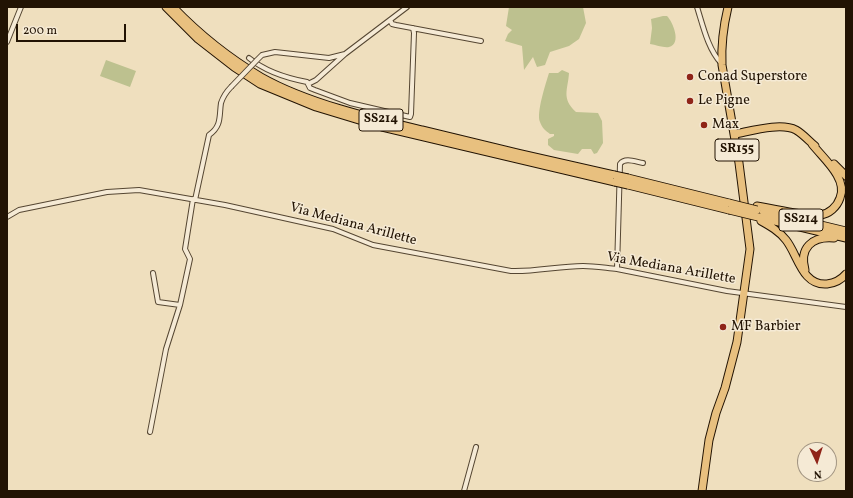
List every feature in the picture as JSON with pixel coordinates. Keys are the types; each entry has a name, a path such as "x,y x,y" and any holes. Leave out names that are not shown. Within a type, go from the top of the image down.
{"main road":[{"name":"SS214","path":"166,7 198,39 234,67 260,84 316,107 382,127 628,181 740,209 846,231"},
{"name":"SS214","path":"173,7 214,45 234,60 262,77 316,101 383,121 614,178"},
{"name":"SR155","path":"702,491 709,440 737,342 750,249 750,240 734,134 722,65 722,29 728,7"},
{"path":"734,134 776,127 789,127 801,132 832,168 840,182 841,195 835,207 826,213 814,215 758,213 745,216 740,209"},
{"path":"812,144 844,175"},
{"name":"SS214","path":"758,213 846,238"},
{"path":"758,213 787,241 802,272 815,282 822,284 834,283 846,274"},
{"path":"805,274 803,257 808,246 812,242 822,238 846,238"}],"street":[{"path":"7,42 21,7"},
{"path":"308,84 408,7"},
{"path":"697,7 711,47 722,65"},
{"path":"390,20 392,24 481,41"},
{"path":"250,58 260,67 287,78 307,82 310,88 350,103 410,117 412,99 413,28"},
{"path":"150,432 167,343 180,305 190,260 185,249 194,200 209,135 217,127 220,121 221,102 225,93 262,55 275,52 329,58 345,54"},
{"path":"617,269 620,164 622,161 626,160 643,163"},
{"name":"Via Mediana Arillette","path":"7,217 19,210 107,192 139,190 333,229 373,245 511,271 529,271 582,266 617,269 727,291 846,307"},
{"path":"153,273 158,302 180,305"},
{"path":"464,491 476,447"}],"green space":[{"path":"509,7 583,7 586,23 579,39 569,46 550,52 545,65 537,67 533,57 524,70 522,46 505,41 508,34 512,30 506,26"},
{"path":"667,16 669,19 674,28 676,37 673,45 669,47 650,44 652,28 651,19"},
{"path":"106,60 136,71 130,87 100,76"},
{"path":"562,70 569,73 566,94 571,107 576,112 598,113 602,121 603,143 597,153 594,154 591,149 582,149 578,154 554,150 548,145 548,139 554,136 554,134 550,134 541,124 539,118 540,105 549,73 558,73"}],"place":[{"name":"Conad Superstore","path":"690,77"},
{"name":"Le Pigne","path":"690,101"},
{"name":"Max","path":"704,125"},
{"name":"MF Barbier","path":"723,327"}]}
